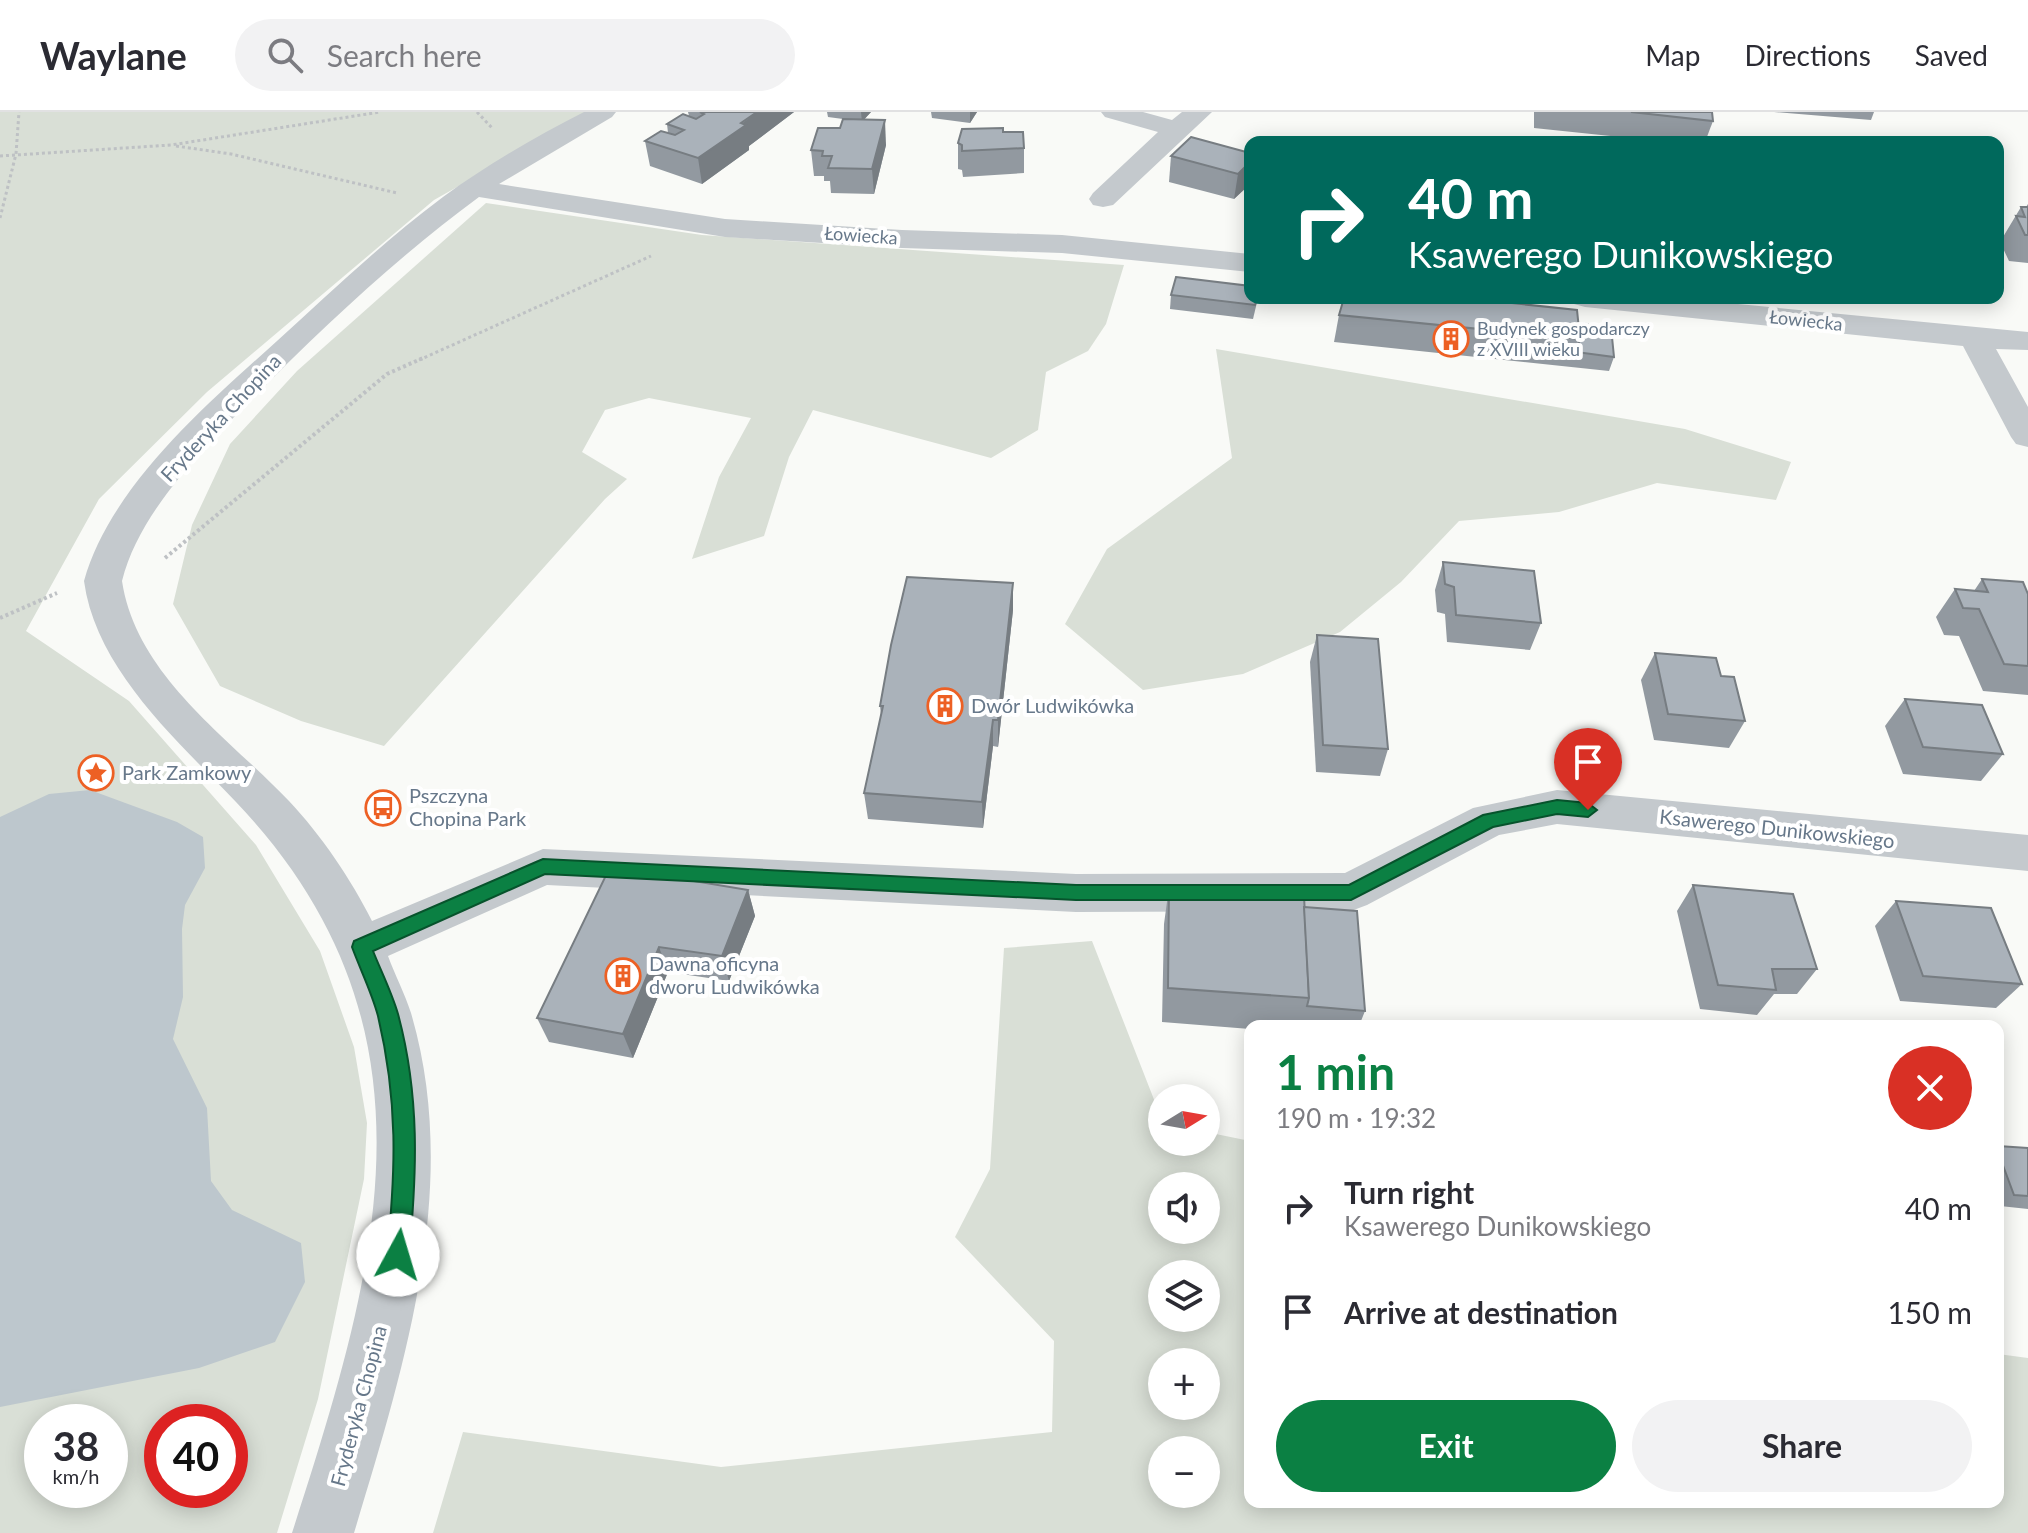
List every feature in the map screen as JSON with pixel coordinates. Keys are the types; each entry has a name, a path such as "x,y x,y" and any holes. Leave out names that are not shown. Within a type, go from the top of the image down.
{"street":[{"name":"Fryderyka Chopina","path":"323,1533 364,1402 398,1255 406,1173 404,1100 387,1013 361,947 330,890 299,843 142,674 118,632 103,581 124,527 186,448 237,395 375,266 474,188 603,112"},
{"path":"1114,112 1176,129"},
{"path":"1103,199 1176,129 1199,112"},
{"name":"Łowiecka","path":"474,188 725,228 902,239 1062,244 1244,262"},
{"name":"Łowiecka","path":"1643,304 2028,341"},
{"path":"1974,338 2028,437"},
{"name":"Ksawerego Dunikowskiego","path":"361,947 543,867 1076,893 1351,892 1489,820 1557,807 2028,853"}],"path":[{"path":"0,218 16,154 19,112"},
{"path":"0,156 171,145 380,112"},
{"path":"171,145 231,154 426,200 474,188"},
{"path":"0,618 55,593 154,567 387,374 660,252"}],"shaded area":[{"name":"Park Zamkowy","path":"0,112 590,112 434,200 207,392 99,499 26,631 129,701 256,845 320,951 354,1047 367,1123 364,1179 318,1399 277,1533 0,1533"},
{"path":"486,203 702,235 1124,265 1106,324 1088,351 1046,372 1038,430 991,458 813,410 789,457 764,536 692,559 719,477 751,418 649,398 605,410 582,452 627,479 605,499 384,746 301,721 220,686 173,604 192,525 230,444 297,371"},
{"path":"1216,349 1685,429 1791,462 1776,500 1657,483 1559,512 1459,521 1401,582 1340,632 1243,674 1143,690 1065,624 1107,549 1232,458"},
{"path":"90,790 177,822 203,837 205,868 185,905 182,929 183,997 173,1039 207,1108 211,1181 232,1210 301,1243 305,1282 275,1342 199,1368 0,1407 0,817 49,794"},
{"path":"1092,941 1148,1084 1148,1156 1220,1156 1220,1135 1244,1140 1244,1508 2004,1508 2004,1355 2028,1358 2028,1533 433,1533 463,1432 721,1467 1052,1432 1054,1341 955,1237 990,1169 1004,948"}],"building":[{"path":"700,112 757,112 741,123 746,125 698,158 645,141 661,131 675,135 684,130 667,124 683,114 696,119 704,114"},
{"path":"1631,112 1712,112 1713,121"},
{"path":"843,119 885,120 872,169 828,168 832,156 822,156 823,151 811,150 818,128 840,128"},
{"path":"1003,128 1003,132 1023,132 1024,148 962,151 962,145 958,143 962,129"},
{"path":"1191,137 1244,151 1244,168 1238,174 1171,156"},
{"path":"2021,207 2028,207 2028,235 2025,235 2016,216 2025,217"},
{"path":"1176,277 1244,285 1244,304 1171,295"},
{"path":"1342,304 1520,304 1577,310 1580,339 1339,315"},
{"path":"1579,323 1611,327 1614,357 1576,352 1580,339"},
{"path":"1443,562 1534,571 1541,623 1456,615 1454,587 1445,584"},
{"name":"Dwór Ludwikówka","path":"907,577 1013,583 998,720 993,720 982,802 864,793 883,706 880,706 891,645"},
{"path":"1982,579 2023,582 2028,594 2028,666 2004,664 1979,609 1963,608 1955,589 1988,592"},
{"path":"1317,635 1378,639 1388,749 1323,745"},
{"path":"1655,653 1716,658 1721,676 1734,677 1745,721 1668,714"},
{"path":"1905,699 1982,705 2003,754 1923,747"},
{"name":"Dawna oficyna dworu Ludwikówka","path":"610,867 748,890 722,956 659,947 623,1034 537,1018"},
{"path":"1693,885 1793,894 1817,969 1772,969 1776,990 1718,985"},
{"path":"1169,887 1304,896 1309,998 1168,988"},
{"path":"1896,901 1991,908 2022,984 1923,976"},
{"path":"1304,907 1357,911 1365,1011 1307,1006"},
{"path":"2004,1146 2028,1148 2028,1196 2014,1195 2004,1168"}],"place":[{"name":"Budynek gospodarczy z XVIII wieku","path":"1451,339"},
{"name":"Dwór Ludwikówka","path":"945,706"},
{"name":"Park Zamkowy","path":"96,773"},
{"name":"Pszczyna Chopina Park","path":"383,808"},
{"name":"Dawna oficyna dworu Ludwikówka","path":"623,976"}],"route":[{"path":"398,1255 406,1173 404,1100 387,1013 361,947 543,867 1076,893 1351,892 1489,820 1557,807 1588,810"}]}
